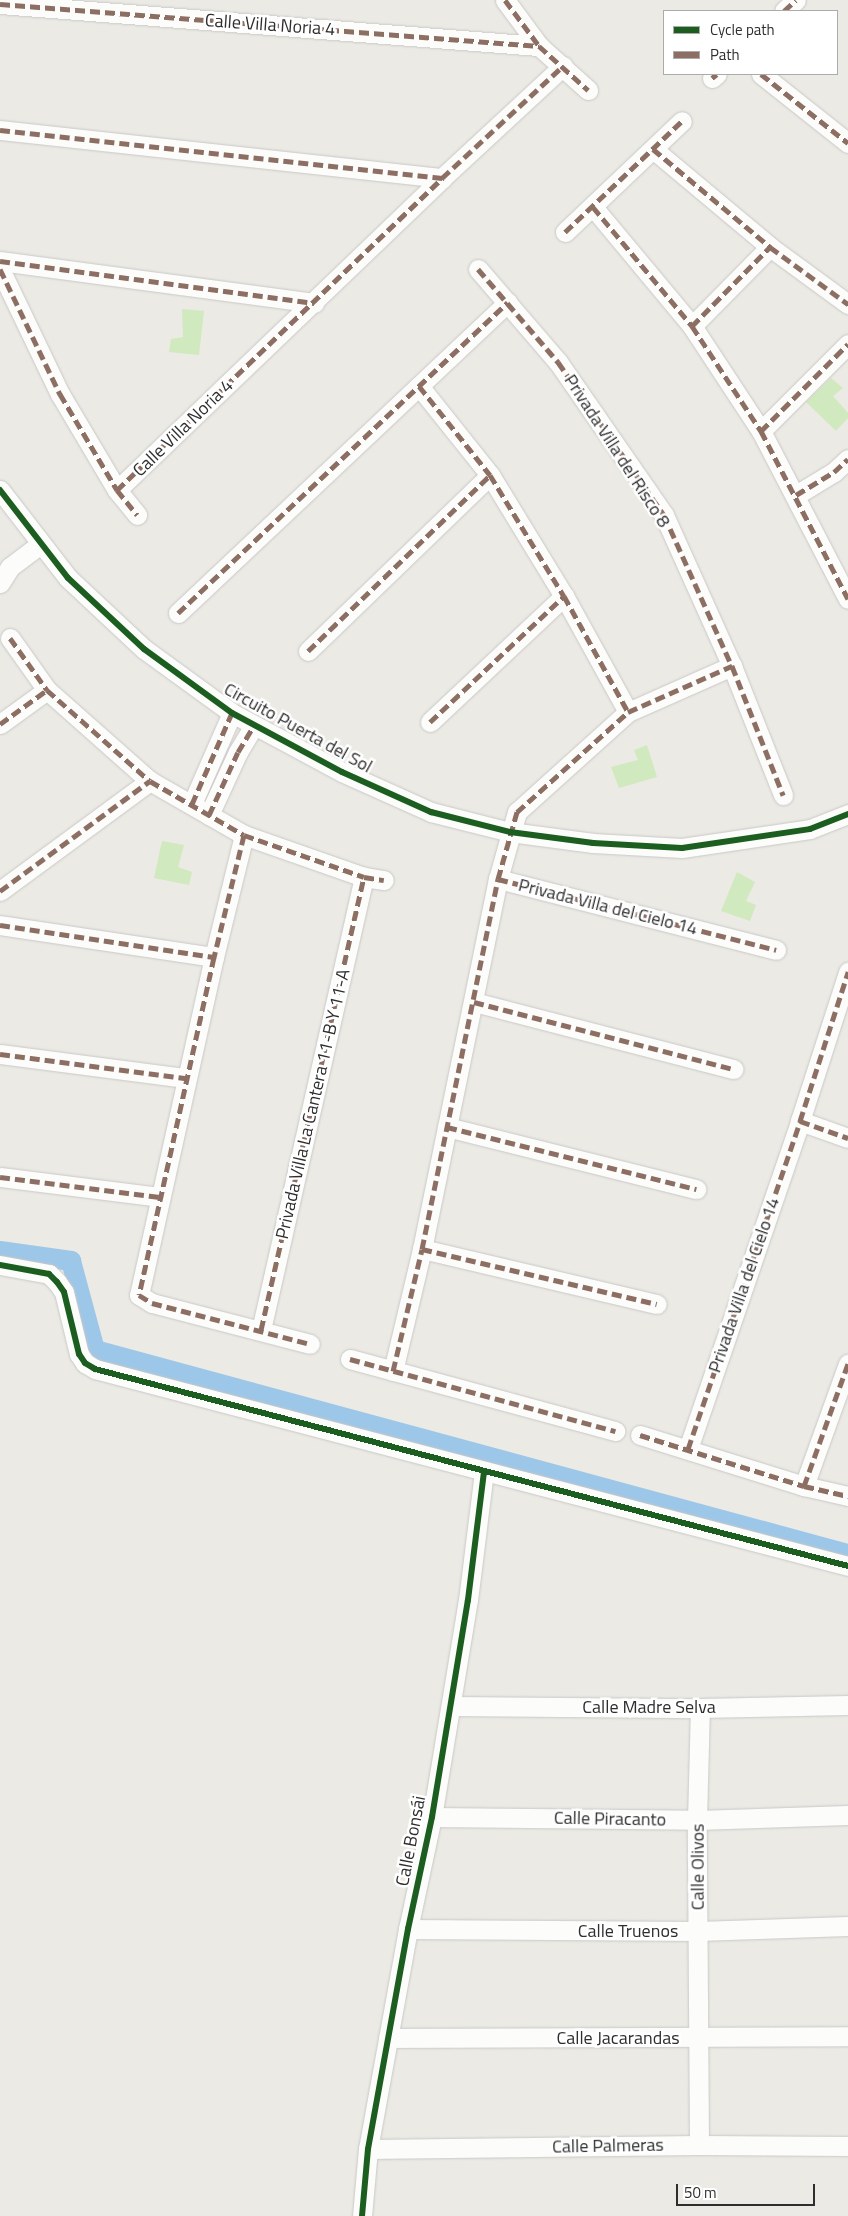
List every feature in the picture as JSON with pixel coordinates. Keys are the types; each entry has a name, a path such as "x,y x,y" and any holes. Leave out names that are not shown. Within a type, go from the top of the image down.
{"street":[{"path":"505,0 539,46 588,90"},
{"path":"785,10 796,0"},
{"name":"Calle Villa Noria 4","path":"0,4 539,46"},
{"name":"Calle Villa Noria 4","path":"117,490 314,303 442,178 563,66"},
{"path":"762,75 848,143"},
{"path":"565,232 682,121"},
{"path":"0,130 442,178"},
{"path":"653,149 770,247 848,304"},
{"path":"593,207 692,326 761,431 848,598"},
{"path":"692,326 770,247"},
{"path":"0,261 314,303"},
{"name":"Calle Villa Noria 4","path":"0,269 60,394 117,490 138,515"},
{"name":"Privada Villa del Risco 8","path":"478,269 558,362 664,515 732,666 784,795"},
{"path":"178,613 508,302"},
{"path":"761,431 848,344"},
{"path":"419,386 490,475 564,596 628,712"},
{"path":"796,495 834,472 848,459"},
{"path":"308,651 490,475"},
{"name":"Circuito Puerta del Sol","path":"0,490 68,578 144,649 232,713 342,772 431,812 510,832 592,843 682,848 810,829 848,814"},
{"path":"0,583 10,567 40,544"},
{"path":"430,722 564,596"},
{"path":"10,638 46,690 150,780 244,835 364,877 384,880"},
{"path":"510,832 517,812 628,712 732,666"},
{"path":"0,724 46,690"},
{"name":"Circuito Puerta del Sol","path":"192,804 232,713"},
{"name":"Circuito Puerta del Sol","path":"209,815 238,752 254,725"},
{"path":"0,891 150,780"},
{"name":"Privada Villa del Cielo 14","path":"393,1371 422,1249 498,879 510,832"},
{"path":"244,835 186,1078 139,1296 152,1303 310,1344"},
{"name":"Privada Villa La Cantera 11-B Y 11-A","path":"262,1330 364,877"},
{"name":"Privada Villa del Cielo 14","path":"498,879 776,950"},
{"path":"0,925 214,956"},
{"name":"Privada Villa del Cielo 14","path":"688,1449 800,1121 848,972"},
{"path":"474,1002 734,1069"},
{"path":"0,1054 186,1078"},
{"path":"800,1121 848,1138"},
{"path":"447,1127 696,1189"},
{"path":"0,1177 160,1197"},
{"path":"422,1249 657,1304"},
{"path":"0,1266 49,1274 57,1282 64,1292 79,1354 89,1366 848,1566"},
{"path":"350,1359 615,1431"},
{"path":"804,1486 848,1364"},
{"path":"640,1435 804,1486 848,1496"},
{"name":"Calle Bonsái","path":"362,2216 368,2149 408,1929 432,1817 451,1706 468,1600 484,1471"},
{"name":"Calle Madre Selva","path":"451,1706 700,1708 848,1705"},
{"name":"Calle Olivos","path":"699,2145 697,1820 700,1708"},
{"name":"Calle Piracanto","path":"432,1817 697,1820 848,1815"},
{"name":"Calle Truenos","path":"408,1929 698,1932 848,1926"},
{"name":"Calle Jacarandas","path":"388,2038 848,2036"},
{"name":"Calle Palmeras","path":"368,2149 699,2145 848,2146"}],"green space":[{"path":"182,309 204,311 199,355 169,352 171,339 183,337"},
{"path":"831,378 843,388 833,396 848,413 848,418 836,431 806,402"},
{"path":"647,745 657,777 619,788 611,767 638,760 634,750"},
{"path":"162,841 184,845 178,867 192,872 189,885 154,878"},
{"path":"737,872 755,882 746,901 756,905 750,921 721,911"}],"waterway":[{"path":"0,1251 71,1261 95,1350 848,1554"}],"marked path":[{"path":"505,0 539,46 588,90"},
{"path":"785,10 796,0"},
{"path":"0,4 539,46"},
{"path":"117,490 442,178 563,66"},
{"path":"712,78 716,75"},
{"path":"762,75 848,143"},
{"path":"565,232 682,121"},
{"path":"0,130 442,178"},
{"path":"653,149 770,247 848,304"},
{"path":"593,207 692,326 761,431 848,599"},
{"path":"692,326 770,247"},
{"path":"0,261 314,303"},
{"path":"0,269 60,394 117,490 137,515"},
{"path":"478,269 558,362 664,515 732,666 783,795"},
{"path":"178,613 508,302"},
{"path":"761,431 848,344"},
{"path":"419,386 490,475 564,596 628,712"},
{"path":"796,495 834,472 848,459"},
{"path":"308,651 490,475"},
{"path":"430,722 564,596"},
{"path":"10,638 47,690 150,781 244,835 364,877 384,880"},
{"path":"393,1371 422,1249 498,879 517,812 628,712 732,666"},
{"path":"0,724 47,690"},
{"path":"192,804 232,713"},
{"path":"209,815 238,752 254,725"},
{"path":"0,891 150,781"},
{"path":"244,835 214,957 139,1295 152,1303 310,1344"},
{"path":"261,1330 364,877"},
{"path":"498,879 776,950"},
{"path":"0,925 214,957"},
{"path":"688,1449 800,1121 848,972"},
{"path":"474,1002 734,1069"},
{"path":"0,1054 186,1078"},
{"path":"800,1121 848,1138"},
{"path":"447,1127 696,1189"},
{"path":"0,1177 160,1197"},
{"path":"422,1249 657,1304"},
{"path":"350,1359 615,1431"},
{"path":"804,1486 848,1364"},
{"path":"640,1435 804,1486 848,1496"}],"cycle path":[{"path":"0,490 68,578 144,649 232,713 342,772 431,812 510,832 593,843 682,848 810,829 848,814"},
{"path":"0,1265 49,1274 57,1282 64,1292 79,1354 85,1363 95,1369 848,1566"},
{"path":"362,2216 368,2149 408,1929 432,1817 468,1600 484,1471"}]}
